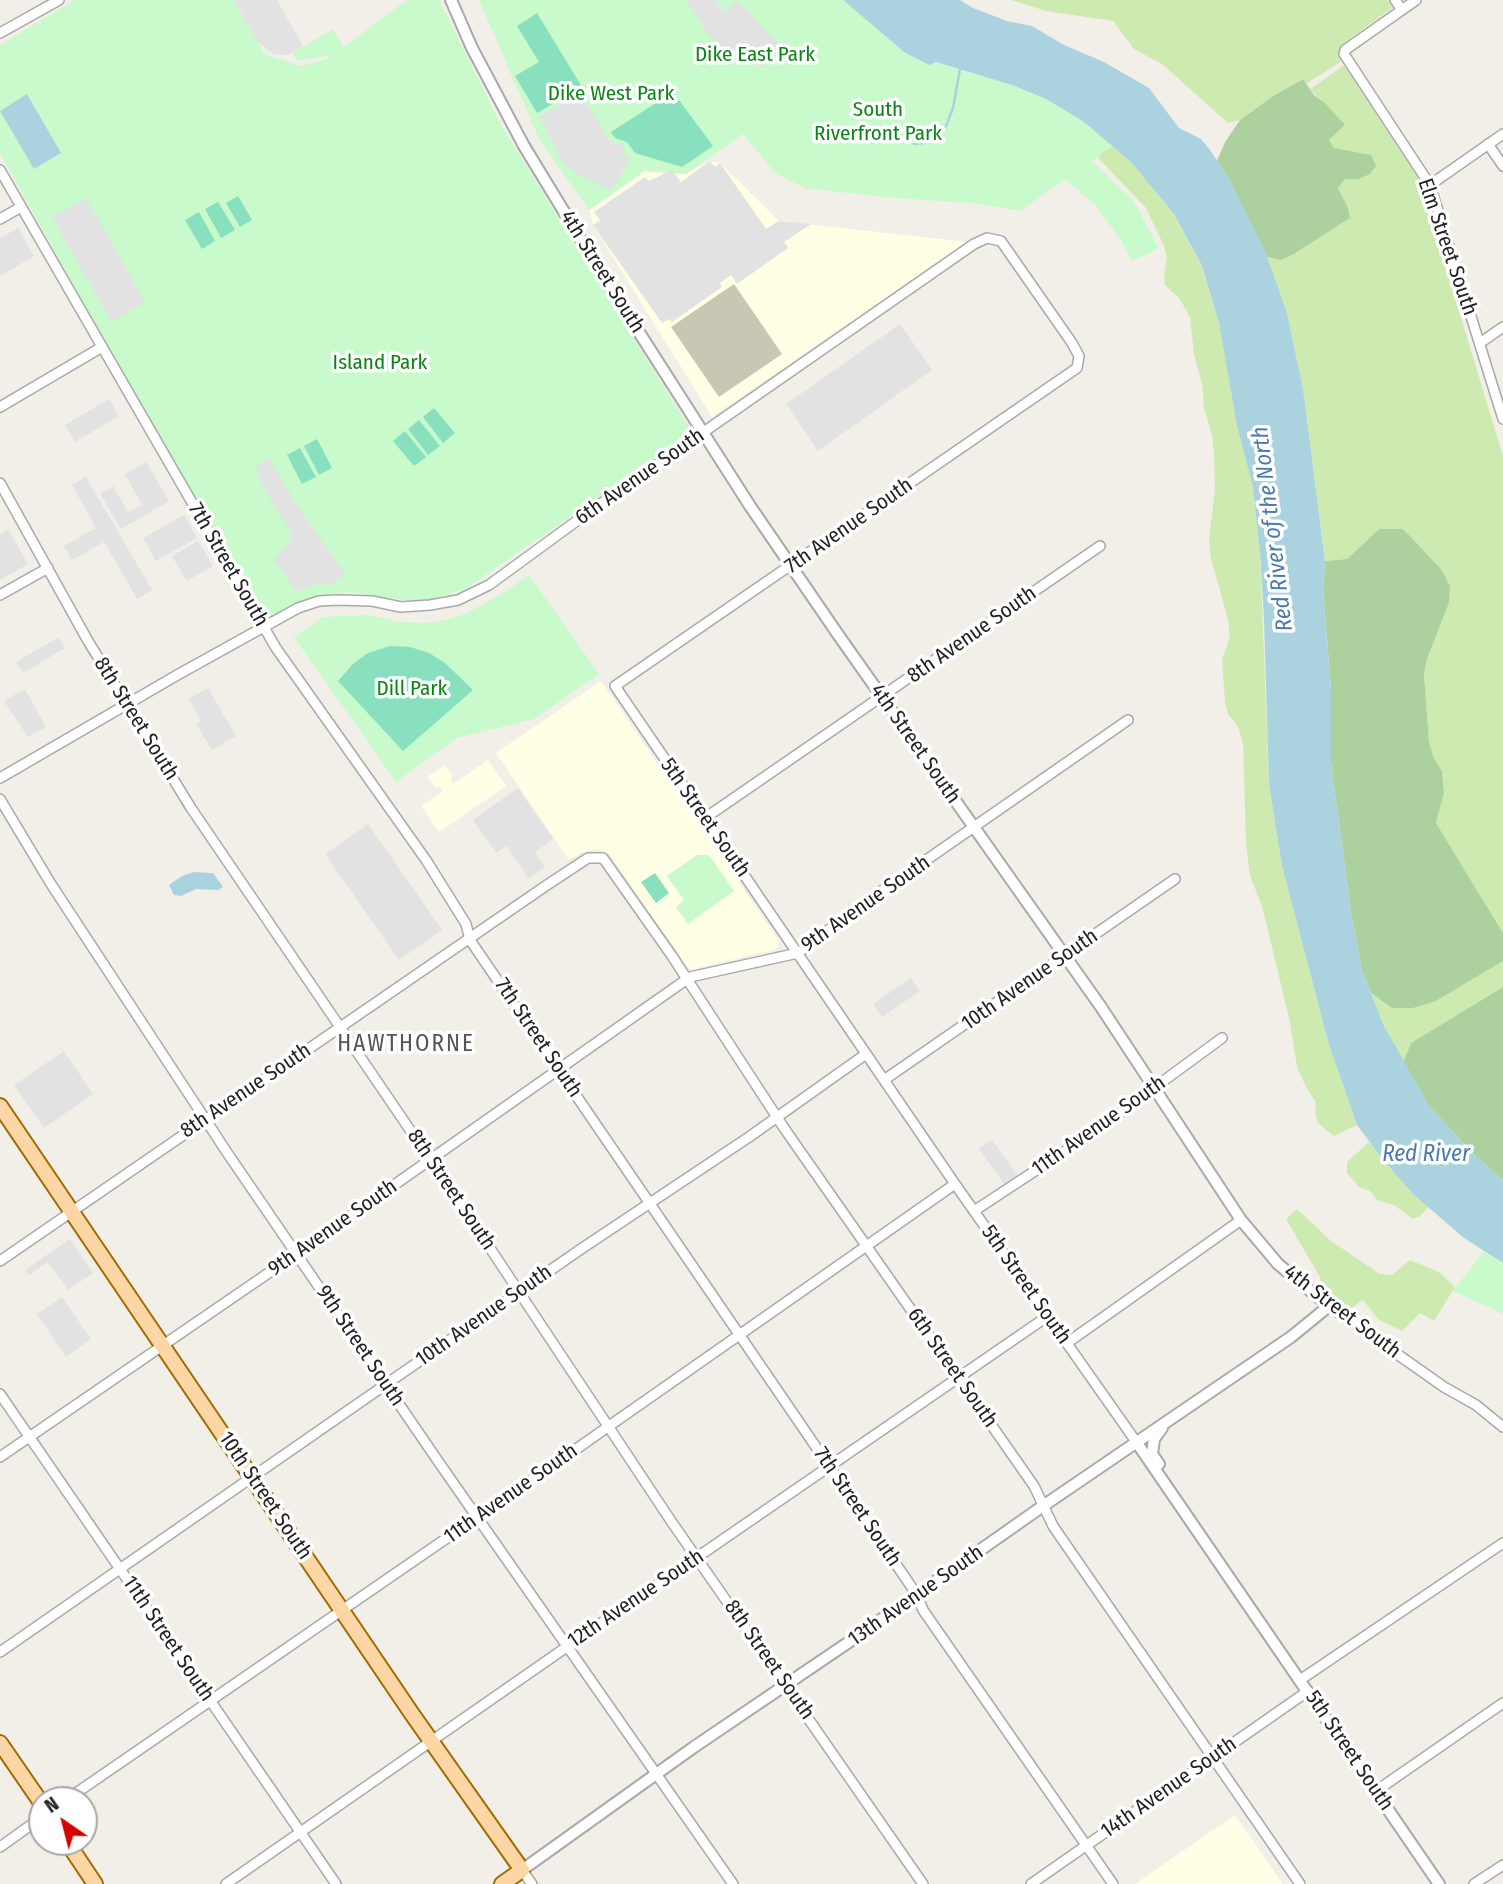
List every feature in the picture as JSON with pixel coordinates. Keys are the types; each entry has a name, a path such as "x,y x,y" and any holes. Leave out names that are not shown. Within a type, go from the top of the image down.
{"main road":[{"name":"10th Street South","path":"0,1106 431,1741 522,1870"},
{"path":"0,1743 30,1786"},
{"path":"76,1856 95,1884"},
{"name":"13th Avenue South","path":"502,1884 522,1870"}],"street":[{"path":"0,33 59,0"},
{"name":"4th Street South","path":"451,0 472,48 524,146 704,433 791,566 1065,957 1241,1220 1278,1264 1329,1306 1433,1379 1476,1405 1503,1427"},
{"path":"1395,0 1402,10 1416,0"},
{"name":"Elm Street South","path":"1402,10 1343,52 1430,185 1503,419"},
{"path":"1430,185 1503,134"},
{"path":"1488,144 1503,166"},
{"name":"7th Street South","path":"0,170 276,648 426,860 466,924 470,940 830,1466 917,1595 923,1610 1113,1884"},
{"path":"0,219 21,207"},
{"name":"6th Avenue South","path":"0,778 298,608 319,601 372,600 401,607 429,606 457,600 489,584 987,238 1001,241 1072,343 1079,356 1078,363"},
{"path":"1480,343 1503,327"},
{"path":"0,407 102,347"},
{"name":"7th Avenue South","path":"615,686 1077,368 1078,363"},
{"name":"8th Street South","path":"0,483 88,641 191,808 697,1557 923,1884"},
{"name":"8th Avenue South","path":"705,818 1100,546"},
{"path":"0,595 48,568"},
{"name":"5th Street South","path":"615,686 1439,1884"},
{"name":"9th Avenue South","path":"0,1457 297,1253 687,979 798,953 860,906 1128,720"},
{"name":"9th Street South","path":"0,799 51,884 206,1119 386,1385 733,1884"},
{"name":"8th Avenue South","path":"0,1261 470,940 547,884 588,858 599,857"},
{"name":"6th Street South","path":"599,857 606,861 777,1117 1034,1486 1053,1527 1300,1884"},
{"name":"10th Avenue South","path":"884,1080 1175,879"},
{"name":"11th Avenue South","path":"974,1211 1091,1133 1222,1038"},
{"name":"10th Avenue South","path":"0,1652 866,1054"},
{"name":"11th Avenue South","path":"86,1786 955,1184"},
{"path":"1067,1343 1241,1220"},
{"name":"13th Avenue South","path":"522,1870 656,1774 1291,1337 1329,1306"},
{"name":"12th Avenue South","path":"226,1884 1048,1316"},
{"name":"11th Street South","path":"0,1394 336,1884"},
{"path":"1164,1425 1154,1439 1152,1454 1180,1494 1185,1512"},
{"path":"1300,1680 1503,1543"},
{"name":"14th Avenue South","path":"1031,1884 1308,1691"},
{"path":"1376,1791 1503,1703"},
{"path":"0,1846 28,1826"},
{"path":"1474,1884 1503,1865"},
{"name":"10th Street South","path":"522,1870 532,1884"}],"shaded area":[{"path":"234,0 277,0 303,46 288,55 273,54 257,41"},
{"path":"686,0 716,0 724,12 738,1 782,48 761,68 744,50 731,61 713,41"},
{"path":"580,92 609,140 625,147 622,154 630,158 617,183 610,190 576,173 563,162 539,117"},
{"path":"710,161 720,163 779,221 967,242 712,417 593,225 589,210 645,171 685,174"},
{"path":"710,161 715,167 720,163 766,229 779,221 811,224 784,242 788,248 737,284 731,275 720,283 722,287 672,322 669,319 662,323 593,225 600,220 594,212 645,177 649,181 672,170 681,182"},
{"path":"86,198 145,302 112,322 52,217"},
{"path":"18,228 34,256 0,276 0,238"},
{"path":"734,284 782,354 719,397 671,327"},
{"path":"900,324 932,370 818,451 786,404"},
{"path":"109,399 119,416 75,442 65,425"},
{"path":"269,459 345,574 328,586 321,583 297,592 274,560 291,537 255,467"},
{"path":"146,462 169,501 121,529 100,494 113,486 128,512 142,505 125,474"},
{"path":"86,477 152,590 137,599 104,542 72,560 64,546 96,528 72,485"},
{"path":"184,515 197,538 156,561 143,538"},
{"path":"8,529 28,564 0,580 0,534"},
{"path":"198,541 213,566 187,581 172,556"},
{"path":"59,637 65,648 23,673 16,662"},
{"path":"601,681 777,938 779,944 776,949 690,970 609,854 596,849 569,860 496,753"},
{"path":"208,688 236,736 212,750 196,724 201,721 189,699"},
{"path":"25,689 46,727 28,737 4,701"},
{"path":"488,760 506,786 439,832 421,806 443,791 439,786 436,789 427,777 445,765 453,777 450,779 453,784"},
{"path":"518,788 553,839 535,852 545,867 529,879 507,846 496,853 473,820"},
{"path":"368,824 442,930 399,960 325,854"},
{"path":"911,978 920,991 882,1017 873,1004"},
{"path":"64,1051 93,1094 44,1128 14,1085"},
{"path":"992,1140 1017,1175 1004,1184 979,1149"},
{"path":"70,1239 93,1273 68,1290 48,1262 29,1275 25,1270"},
{"path":"62,1297 91,1339 66,1357 37,1314"},
{"path":"1235,1815 1283,1884 1135,1884"}],"green space":[{"name":"Island Park","path":"75,0 234,0 265,55 302,66 332,55 297,61 292,53 333,29 343,47 407,0 439,0 502,127 692,432 467,588 434,599 411,601 348,592 315,596 287,607 266,620 118,366 0,153 0,45"},
{"path":"479,0 843,0 904,52 928,65 935,62 1012,85 1046,99 1084,122 1112,146 1092,161 1133,200 1159,248 1132,261 1121,240 1096,206 1065,179 1020,211 982,204 805,188 775,173 743,134 686,174 645,171 589,210 540,141"},
{"path":"1011,0 1388,0 1392,8 1342,44 1339,55 1342,61 1306,84 1302,79 1240,120 1228,123 1162,64 1134,49 1113,21 1046,11"},
{"path":"537,13 582,87 537,113 515,76 539,62 517,26"},
{"path":"1344,65 1419,179 1503,456 1503,933 1436,823 1444,793 1442,771 1433,756 1429,741 1424,674 1427,659 1449,603 1441,569 1410,536 1379,529 1347,559 1325,561 1303,389 1287,314 1267,257 1281,260 1294,254 1350,218 1338,188 1345,179 1329,140 1345,125 1310,89"},
{"path":"1303,79 1314,95 1345,125 1329,140 1334,148 1371,155 1376,166 1370,174 1358,179 1345,179 1338,188 1350,218 1281,260 1267,257 1228,177 1217,161 1225,142 1240,120 1273,96"},
{"path":"673,92 713,146 682,167 635,153 627,142 615,138 611,132"},
{"path":"1084,122 1131,162 1174,214 1202,267 1219,323 1237,426 1253,488 1260,551 1269,784 1282,866 1329,1045 1357,1125 1334,1136 1320,1125 1316,1118 1315,1101 1297,1067 1290,1022 1262,906 1250,876 1246,844 1243,744 1238,727 1228,714 1225,702 1222,659 1230,637 1228,620 1211,558 1209,539 1215,489 1212,435 1194,355 1190,318 1180,299 1165,285 1167,258 1146,208 1100,160"},
{"path":"238,196 252,220 240,227 226,203"},
{"path":"218,202 235,230 221,238 205,209"},
{"path":"199,212 215,241 202,249 185,220"},
{"path":"434,408 455,433 443,443 423,417"},
{"path":"419,420 440,446 428,455 408,429"},
{"path":"405,431 426,457 414,466 393,441"},
{"path":"317,439 332,468 319,475 304,446"},
{"path":"300,448 316,477 302,484 287,455"},
{"path":"1379,529 1402,529 1441,569 1450,586 1449,603 1427,659 1424,674 1429,741 1433,756 1442,771 1444,793 1436,823 1503,933 1503,961 1436,1001 1413,1008 1392,1008 1371,993 1362,971 1351,912 1331,764 1331,688 1323,591 1325,561 1347,559"},
{"name":"Dill Park","path":"529,575 599,674 534,719 457,738 396,782 294,637 323,617 369,615 400,622 433,623 465,614"},
{"path":"390,646 410,647 429,653 445,663 473,690 403,751 338,681 353,664 368,653"},
{"path":"697,855 709,855 734,891 688,924 676,907 684,900 667,876"},
{"path":"655,873 669,893 656,903 641,882"},
{"path":"1503,961 1503,987 1411,1043 1403,1063 1371,993 1392,1008 1436,1001"},
{"path":"1503,987 1503,1180 1474,1155 1430,1107 1403,1063 1411,1043"},
{"path":"1369,1142 1413,1194 1429,1206 1419,1217 1413,1219 1394,1205 1377,1200 1370,1191 1359,1187 1347,1173 1347,1162"},
{"path":"1297,1209 1331,1241 1380,1274 1392,1275 1410,1260 1439,1272 1455,1287 1434,1321 1420,1313 1402,1331 1379,1320 1363,1300 1351,1308 1322,1287 1320,1277 1286,1219"},
{"path":"1483,1252 1503,1263 1503,1314 1453,1291"}],"water":[{"name":"Red River","path":"843,0 960,0 1007,21 1032,26 1149,88 1179,128 1201,139 1228,177 1264,248 1287,313 1303,389 1325,561 1323,591 1331,688 1331,764 1351,912 1362,971 1384,1026 1430,1107 1474,1155 1503,1180 1503,1263 1464,1238 1413,1194 1381,1157 1357,1125 1329,1045 1282,866 1269,784 1264,620 1253,488 1237,426 1219,323 1202,266 1174,214 1131,162 1084,122 1046,99 1012,85 936,62 929,65 904,52"},
{"path":"27,94 61,153 34,169 0,111"},
{"path":"194,872 213,873 223,887 218,890 196,889 181,896 174,895 169,885"}],"waterway":[{"path":"914,144 933,142 946,126 953,108 960,69"}],"district":[{"name":"HAWTHORNE","path":"406,1045"}],"park label":[{"name":"Dike East Park","path":"755,55"},
{"name":"Dike West Park","path":"611,94"},
{"name":"South Riverfront Park","path":"878,122"}],"water label":[{"name":"Red River of the North","path":"1273,529"}]}
